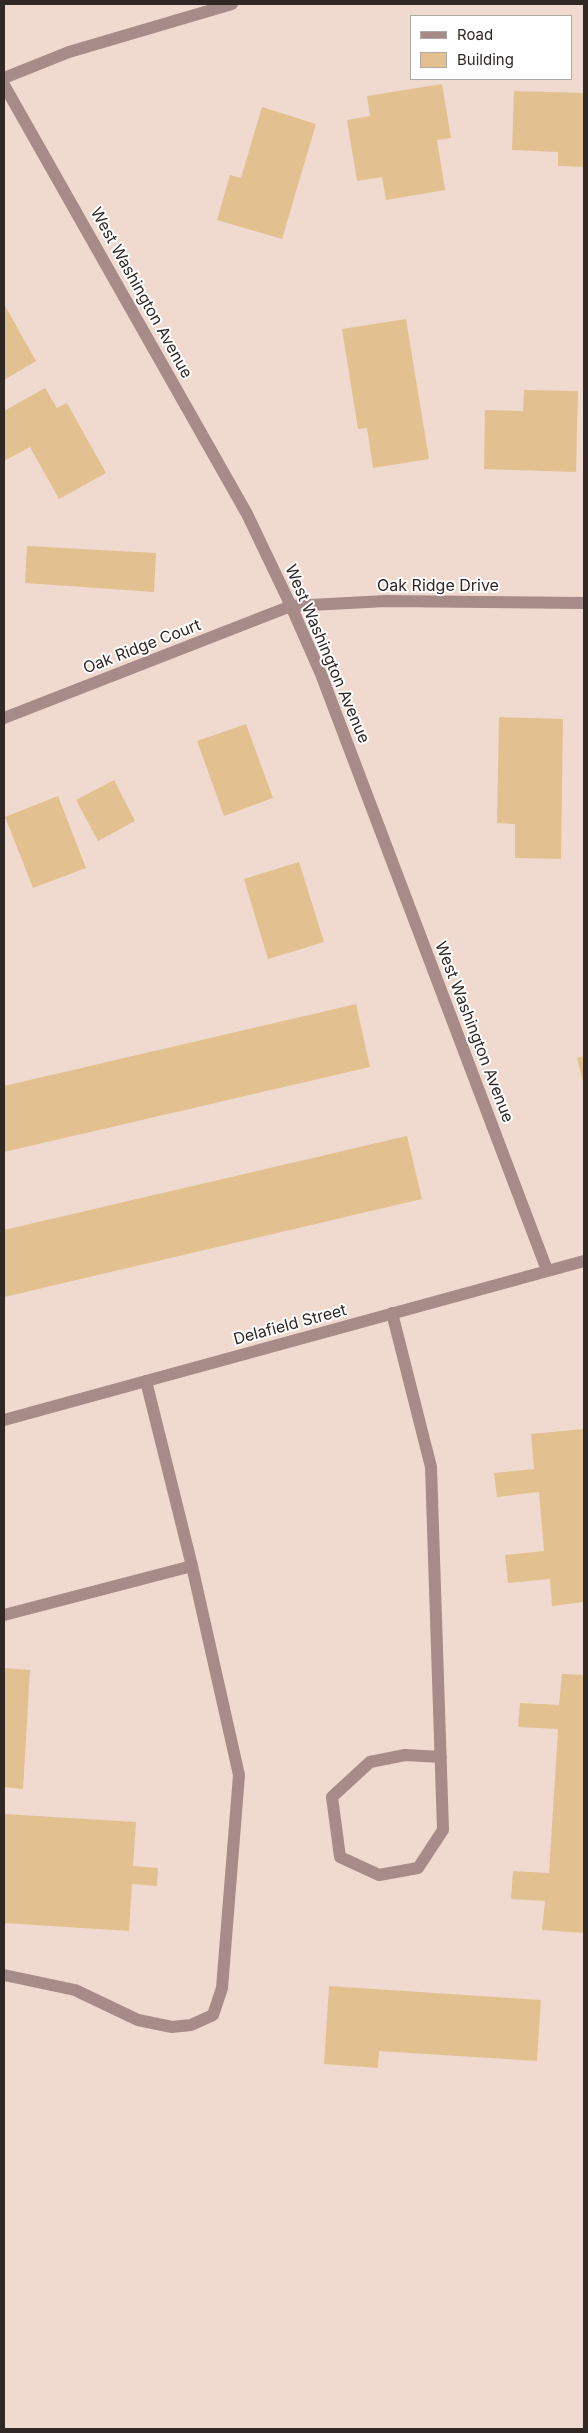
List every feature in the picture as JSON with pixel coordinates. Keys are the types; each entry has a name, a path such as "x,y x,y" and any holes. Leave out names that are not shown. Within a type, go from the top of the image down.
{"street":[{"path":"4,78 69,52 232,4"},
{"name":"West Washington Avenue","path":"4,85 247,514 291,606 321,674 547,1270"},
{"name":"Oak Ridge Drive","path":"291,606 386,602 584,603"},
{"name":"Oak Ridge Court","path":"4,718 291,606"},
{"name":"Delafield Street","path":"4,1420 584,1261"},
{"path":"392,1313 431,1467 441,1757 443,1830 418,1868 379,1875 340,1857 332,1797 370,1762 405,1755 441,1757"},
{"path":"4,1975 75,1990 138,2020 172,2027 191,2025 213,2015 222,1988 239,1775 192,1566 146,1381"},
{"path":"4,1615 192,1566"}],"building":[{"path":"442,84 451,138 437,140 445,190 386,200 382,177 357,181 347,120 370,116 367,96"},
{"path":"514,91 584,93 584,167 558,166 558,152 512,150"},
{"path":"262,107 316,124 282,239 217,220 230,175 241,178"},
{"path":"4,304 36,361 4,380"},
{"path":"406,319 429,459 373,468 367,428 358,429 342,329"},
{"path":"45,388 57,408 67,403 106,473 59,499 30,447 4,461 4,411"},
{"path":"524,390 578,391 576,472 484,469 485,410 523,411"},
{"path":"27,546 156,553 154,592 25,583"},
{"path":"499,717 563,719 561,859 515,858 515,824 497,823"},
{"path":"246,724 273,798 224,816 197,741"},
{"path":"114,780 135,821 98,841 76,800"},
{"path":"58,796 86,868 33,888 5,817"},
{"path":"299,862 324,942 268,959 244,879"},
{"path":"356,1004 370,1067 4,1152 4,1086"},
{"path":"584,1056 584,1086 577,1058"},
{"path":"407,1136 422,1199 4,1297 4,1230"},
{"path":"584,1429 584,1602 552,1606 550,1579 508,1583 505,1555 544,1551 539,1492 497,1497 494,1473 534,1469 531,1434"},
{"path":"4,1668 30,1670 23,1789 4,1787"},
{"path":"562,1674 584,1675 584,1933 542,1930 545,1901 511,1899 513,1871 549,1873 558,1729 518,1727 520,1703 559,1705"},
{"path":"4,1814 136,1822 133,1866 158,1868 157,1886 132,1884 129,1931 4,1923"},
{"path":"329,1986 541,2000 537,2061 379,2051 378,2068 324,2064"}]}
